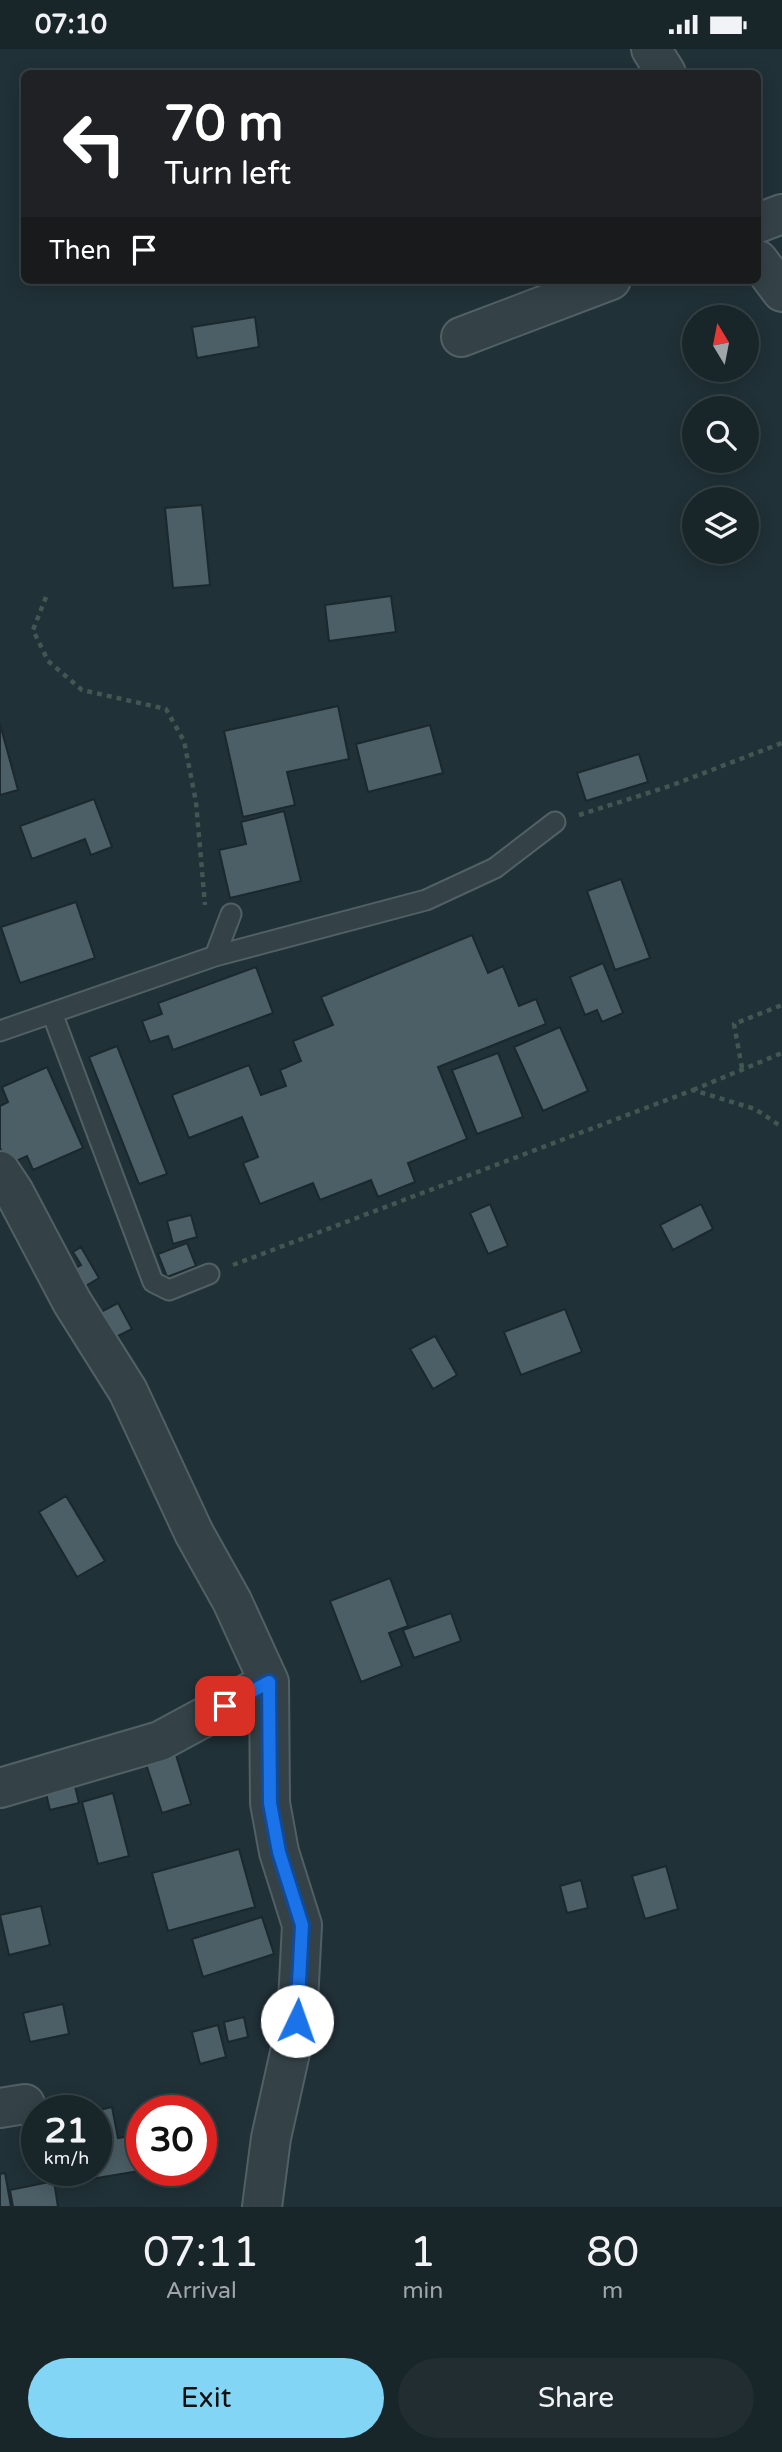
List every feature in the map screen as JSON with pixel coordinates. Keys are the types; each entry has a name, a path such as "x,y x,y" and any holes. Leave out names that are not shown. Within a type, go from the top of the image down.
{"street":[{"path":"651,49 664,70"},
{"path":"761,264 782,292"},
{"path":"461,337 600,284"},
{"path":"0,1171 14,1192 72,1302 128,1391 194,1533 232,1601 269,1682 270,1803 279,1852 302,1925 297,2021 271,2138 262,2207"},
{"path":"0,1788 160,1741 269,1682"}],"lane":[{"path":"0,1031 215,956 426,900 495,868 555,823"},
{"path":"215,956 231,913"},
{"path":"52,1013 153,1282 169,1290 209,1275"}],"path":[{"path":"46,597 33,630 48,661 82,690 166,709 184,741 196,802 206,909"},
{"path":"555,823 670,786 782,743"},
{"path":"742,1068 734,1024 782,1005"},
{"path":"209,1275 693,1090 782,1053"},
{"path":"693,1090 755,1109 782,1127"}],"building":[{"path":"255,317 259,347 197,358 192,327"},
{"path":"202,505 210,585 173,588 165,508"},
{"path":"391,596 396,632 329,641 325,605"},
{"path":"338,706 349,759 287,772 295,805 243,817 224,731"},
{"path":"0,724 18,790 0,795"},
{"path":"430,725 443,773 368,792 356,744"},
{"path":"639,754 648,782 586,801 577,773"},
{"path":"94,799 112,847 91,855 85,839 32,859 20,826"},
{"path":"284,811 301,881 230,898 219,850 246,844 241,822"},
{"path":"621,879 650,958 615,970 587,891"},
{"path":"76,902 95,958 20,983 1,927"},
{"path":"472,935 488,973 503,966 519,1006 536,999 546,1024 438,1067 467,1139 408,1163 415,1182 378,1197 371,1180 320,1200 313,1183 260,1204 243,1163 258,1157 242,1117 189,1138 172,1095 249,1065 261,1095 286,1086 280,1070 301,1061 293,1041 333,1025 321,997"},
{"path":"603,963 623,1013 602,1022 597,1010 585,1015 570,977"},
{"path":"256,967 273,1013 173,1050 168,1036 150,1042 142,1021 162,1014 158,1003"},
{"path":"560,1027 588,1091 543,1111 514,1047"},
{"path":"117,1046 167,1174 139,1184 89,1057"},
{"path":"498,1053 523,1117 477,1134 452,1070"},
{"path":"47,1067 83,1148 33,1170 27,1156 7,1165 0,1148 0,1106 8,1102 2,1087"},
{"path":"490,1204 508,1246 488,1254 470,1213"},
{"path":"701,1204 713,1229 673,1250 660,1225"},
{"path":"191,1215 197,1237 173,1244 167,1221"},
{"path":"187,1243 196,1266 167,1277 158,1254"},
{"path":"81,1247 99,1278 84,1287 73,1269 81,1265 73,1252"},
{"path":"118,1303 132,1329 108,1341 95,1315"},
{"path":"565,1309 582,1352 521,1375 504,1332"},
{"path":"435,1336 457,1375 433,1389 410,1349"},
{"path":"66,1496 105,1561 77,1577 39,1512"},
{"path":"390,1578 408,1626 389,1633 402,1666 361,1682 330,1601"},
{"path":"451,1613 461,1641 414,1658 403,1630"},
{"path":"176,1755 191,1804 162,1813 146,1764"},
{"path":"73,1778 79,1803 50,1810 44,1785"},
{"path":"113,1793 129,1856 98,1864 82,1802"},
{"path":"239,1849 255,1907 168,1931 152,1873"},
{"path":"666,1866 678,1909 645,1919 632,1876"},
{"path":"581,1880 588,1908 567,1913 560,1886"},
{"path":"41,1906 50,1945 9,1955 0,1915"},
{"path":"262,1917 274,1954 203,1977 192,1939"},
{"path":"63,2004 69,2034 30,2042 23,2013"},
{"path":"244,2017 248,2037 228,2042 224,2022"},
{"path":"218,2025 226,2057 200,2064 192,2032"},
{"path":"112,2107 118,2138 126,2137 126,2173 112,2176"},
{"path":"5,2173 11,2207 0,2207 0,2174"},
{"path":"30,2186 55,2186 58,2207 13,2207 10,2190"}],"route":[{"path":"225,1706 269,1682 270,1803 279,1852 302,1925 297,2021"}]}
